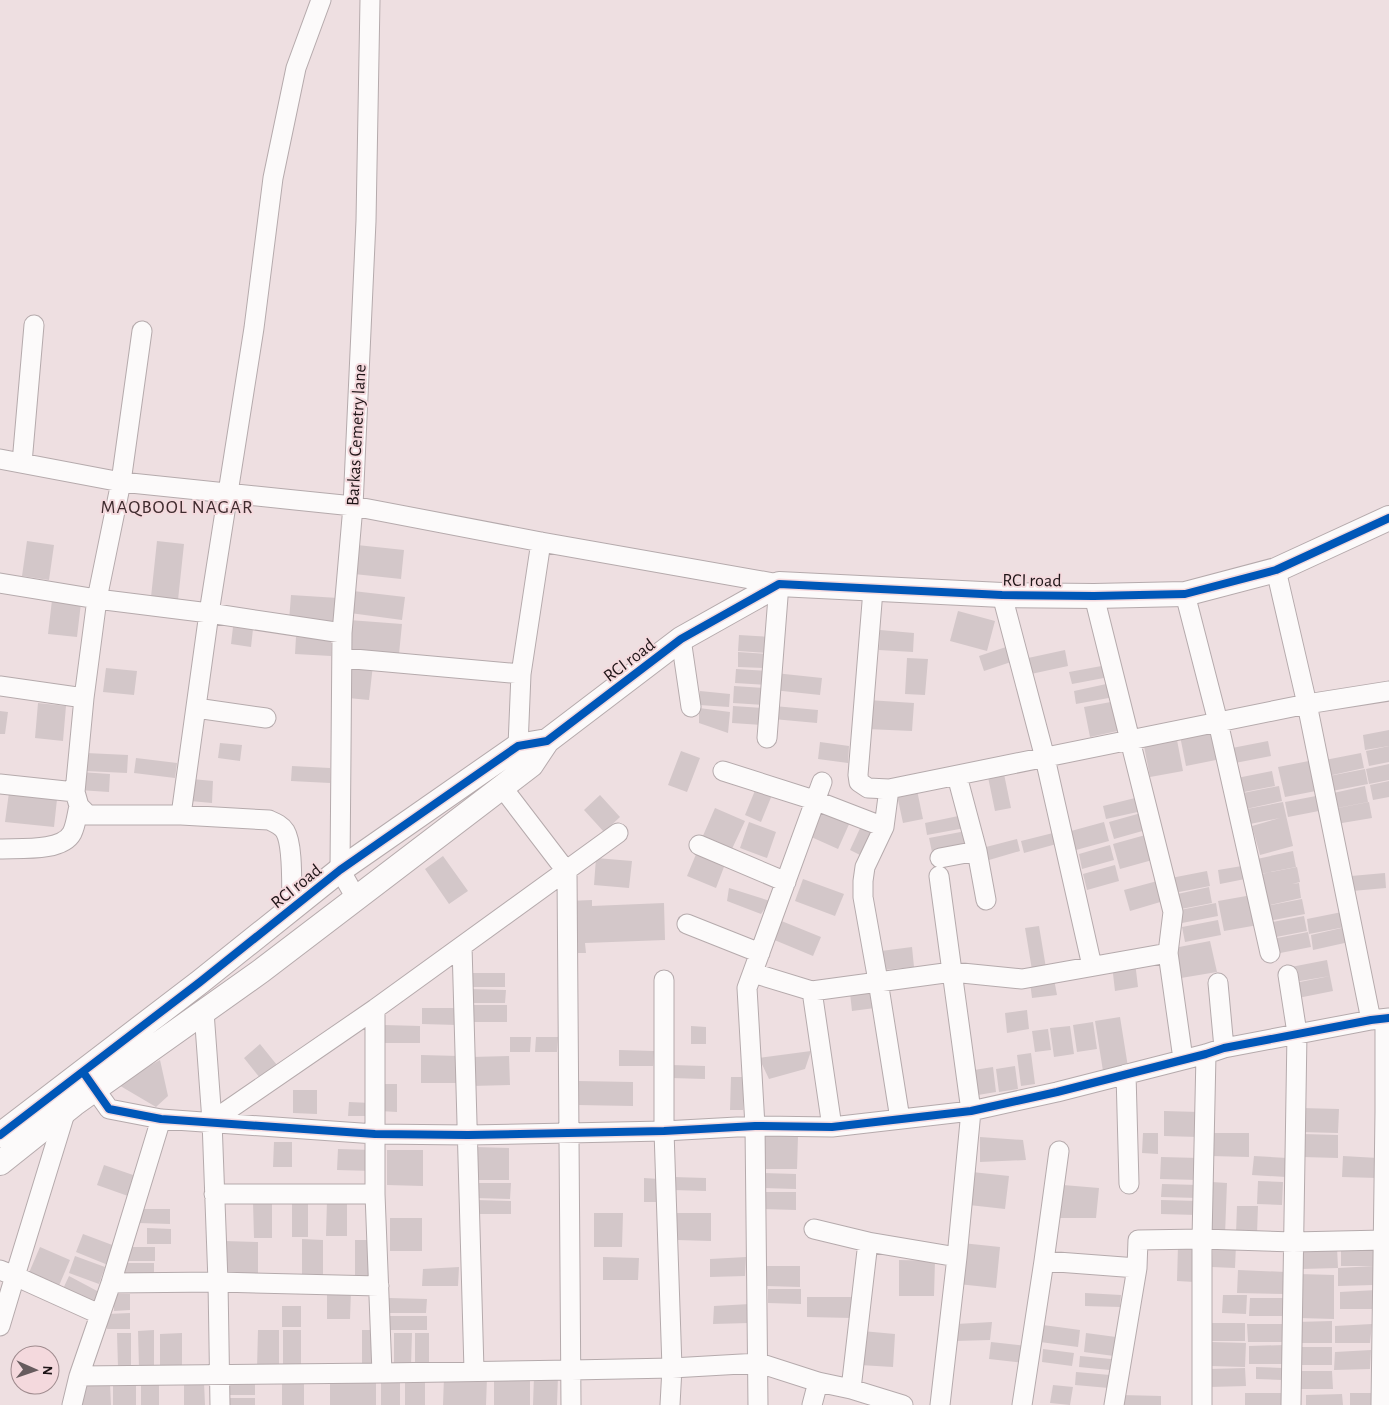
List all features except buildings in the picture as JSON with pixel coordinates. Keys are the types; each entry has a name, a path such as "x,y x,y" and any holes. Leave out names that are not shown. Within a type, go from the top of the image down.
{"street":[{"path":"181,815 209,613 254,328 273,178 296,68 321,0"},
{"name":"Barkas Cemetry lane","path":"340,870 342,633 353,506 366,222 370,0"},
{"path":"22,462 34,326"},
{"path":"0,849 54,846 64,842 71,834 77,799 84,698 97,599 122,482 142,331"},
{"path":"0,459 122,482 353,506 541,542 779,584 767,738"},
{"name":"RCI road","path":"0,1135 89,1081 200,982 340,870 518,746 547,741 681,639 779,584 1002,595 1094,596 1185,594 1276,570 1389,522"},
{"path":"531,765 518,746 521,674 541,542"},
{"path":"1276,570 1306,704 1382,1019 1387,1112 1381,1405"},
{"path":"0,583 97,599 209,613 342,633"},
{"path":"873,590 858,775 860,782 868,788 889,789 1306,704 1389,691"},
{"path":"1185,594 1218,722 1270,953"},
{"path":"1002,595 1045,758 1092,966"},
{"path":"1094,596 1172,912 1168,953 1183,1059"},
{"path":"681,639 690,707"},
{"path":"343,658 521,674"},
{"path":"0,686 84,698"},
{"path":"196,708 266,718"},
{"path":"0,1163 66,1110 89,1081 204,1012 261,971 531,765 547,741"},
{"path":"723,771 814,800 884,827"},
{"path":"957,776 977,851 986,900"},
{"path":"758,1405 755,1126 748,988 822,782"},
{"path":"0,784 77,799 88,815 181,815 270,820 279,824 286,832 290,844 292,909"},
{"path":"502,787 566,872 571,1405"},
{"path":"889,789 884,827 865,867 863,897 900,1119"},
{"path":"212,1122 375,1009 618,833"},
{"path":"699,845 786,882"},
{"path":"940,1405 971,1111 940,867 977,851"},
{"path":"340,870 356,898"},
{"path":"687,924 760,953"},
{"path":"462,946 474,1370"},
{"path":"753,973 812,991 952,972 1022,979 1168,953"},
{"path":"1288,975 1297,1033 1291,1405"},
{"path":"664,980 664,1131 672,1368 670,1405"},
{"path":"1218,983 1224,1048"},
{"path":"812,991 832,1127"},
{"path":"375,1009 375,1194 382,1373"},
{"path":"204,1012 212,1122 220,1405"},
{"path":"89,1081 109,1109 161,1119 375,1134 468,1135 664,1131 755,1126 832,1127 971,1111 1057,1092 1224,1048 1297,1033 1382,1019"},
{"path":"1202,1405 1202,1239 1206,1054"},
{"path":"1126,1074 1128,1184"},
{"path":"0,1326 8,1273 66,1110"},
{"path":"72,1405 79,1376 111,1283 161,1119"},
{"path":"1022,1405 1059,1151"},
{"path":"214,1194 375,1194"},
{"path":"814,1229 868,1242 957,1257"},
{"path":"1114,1405 1137,1268 1138,1240 1202,1239 1293,1242 1384,1240"},
{"path":"851,1389 868,1242"},
{"path":"1044,1261 1137,1268"},
{"path":"8,1273 99,1314"},
{"path":"111,1283 218,1282 379,1286"},
{"path":"79,1376 571,1370 672,1368 759,1363 818,1382 851,1389 879,1402 902,1405"},
{"path":"812,1405 818,1382"}],"cycle path":[{"path":"0,1135 200,982 340,870 518,746 547,741 681,639 779,584 1002,595 1094,596 1185,594 1276,570 1389,518"},
{"path":"83,1072 109,1109 161,1119 375,1134 468,1135 664,1131 755,1126 832,1127 971,1111 1057,1092 1224,1048 1389,1018"}],"district":[{"name":"MAQBOOL NAGAR","path":"177,506"}]}
